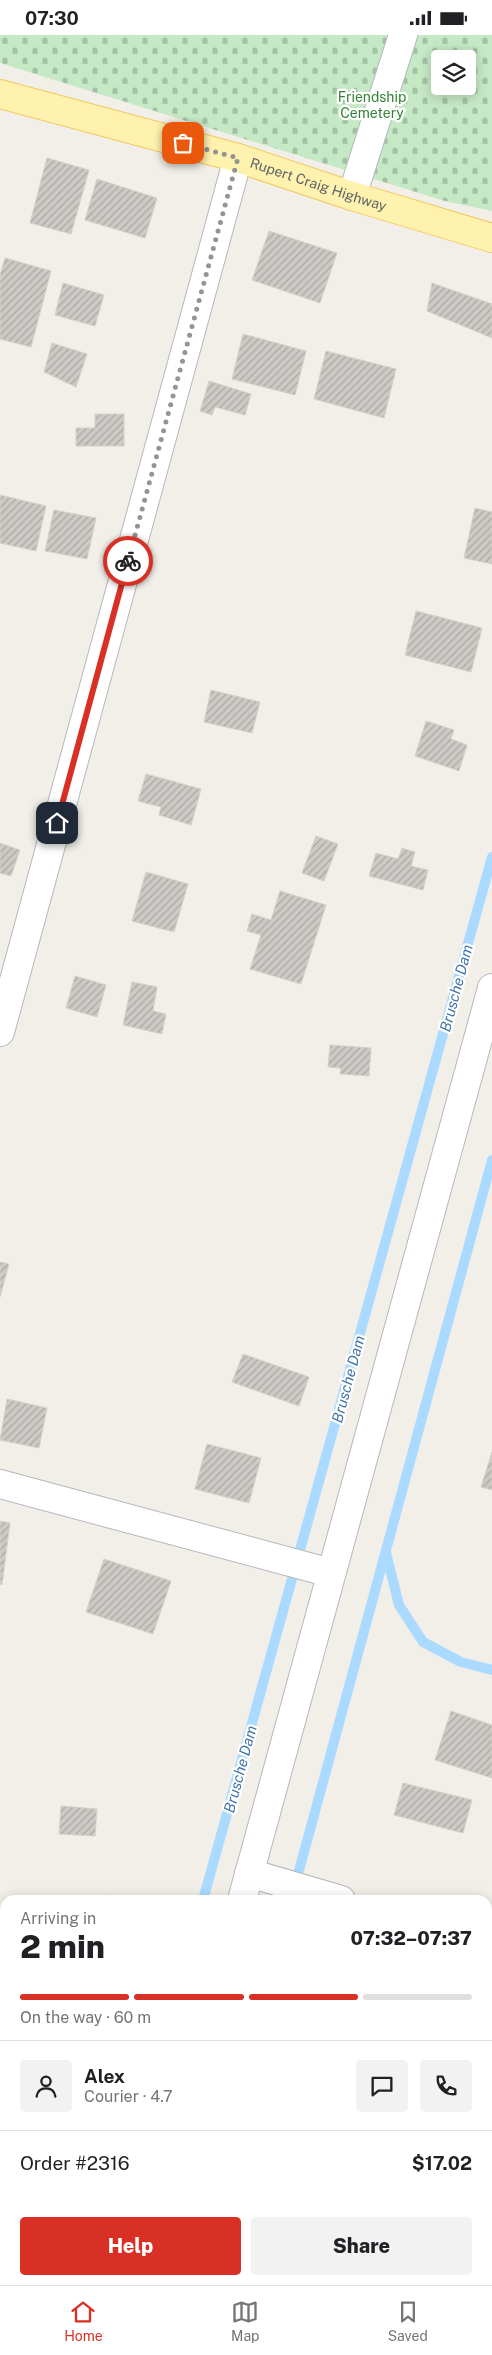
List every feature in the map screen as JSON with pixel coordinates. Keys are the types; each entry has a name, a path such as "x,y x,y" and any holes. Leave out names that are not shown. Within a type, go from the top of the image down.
{"main road":[{"name":"Rupert Craig Highway","path":"0,94 238,158 352,196 492,238"}],"street":[{"path":"352,196 403,35"},
{"path":"0,1032 238,158"},
{"path":"243,1895 488,1020 492,988"},
{"path":"0,1484 332,1573"},
{"path":"249,1873 324,1895"}],"green space":[{"name":"Friendship Cemetery","path":"0,35 492,35 492,211 445,201 0,63"}],"building":[{"path":"47,158 89,170 71,234 30,223"},
{"path":"97,179 157,198 145,238 85,220"},
{"path":"269,231 337,253 320,303 252,280"},
{"path":"5,258 51,271 31,347 0,339 0,275"},
{"path":"63,283 104,295 95,326 55,315"},
{"path":"432,283 492,304 492,338 427,311"},
{"path":"243,334 306,351 295,395 232,379"},
{"path":"52,343 87,354 76,387 44,372"},
{"path":"326,351 396,369 384,418 314,399"},
{"path":"209,381 251,394 245,415 215,407 212,415 200,411"},
{"path":"95,414 124,414 124,446 76,446 76,428 95,428"},
{"path":"0,495 46,506 36,551 0,543"},
{"path":"475,508 492,512 492,564 464,558"},
{"path":"54,510 96,518 87,559 45,551"},
{"path":"416,611 482,628 471,672 405,655"},
{"path":"211,690 260,702 252,733 204,722"},
{"path":"426,721 454,730 451,739 467,745 459,771 415,756"},
{"path":"146,774 201,789 191,825 159,815 161,807 138,801"},
{"path":"316,836 338,844 324,881 302,873"},
{"path":"0,843 20,850 11,876 0,873"},
{"path":"402,848 415,852 411,866 428,870 423,890 369,876 376,853 398,859"},
{"path":"146,872 188,884 174,932 132,921"},
{"path":"280,891 326,905 301,984 250,969 261,935 247,931 252,914 271,920"},
{"path":"75,976 106,985 97,1017 66,1008"},
{"path":"132,982 157,987 153,1011 166,1014 162,1034 123,1025"},
{"path":"330,1045 371,1048 369,1076 340,1074 341,1068 328,1067"},
{"path":"0,1262 9,1264 0,1297"},
{"path":"243,1354 309,1377 299,1406 232,1382"},
{"path":"7,1399 47,1408 39,1448 0,1440"},
{"path":"207,1444 261,1458 249,1503 195,1489"},
{"path":"492,1452 492,1490 481,1487"},
{"path":"0,1521 10,1523 2,1585 0,1584"},
{"path":"104,1559 171,1581 153,1634 86,1612"},
{"path":"451,1711 492,1725 492,1778 435,1760"},
{"path":"403,1783 472,1800 463,1833 394,1815"},
{"path":"61,1806 97,1809 95,1836 59,1834"}],"waterway":[{"name":"Brusche Dam","path":"204,1895 492,857"},
{"path":"292,1895 492,1160"},
{"path":"386,1553 399,1605 423,1642 461,1662 492,1670"}],"way so far":[{"path":"128,561 238,158 183,143"}],"route":[{"path":"57,823 128,561"}]}
